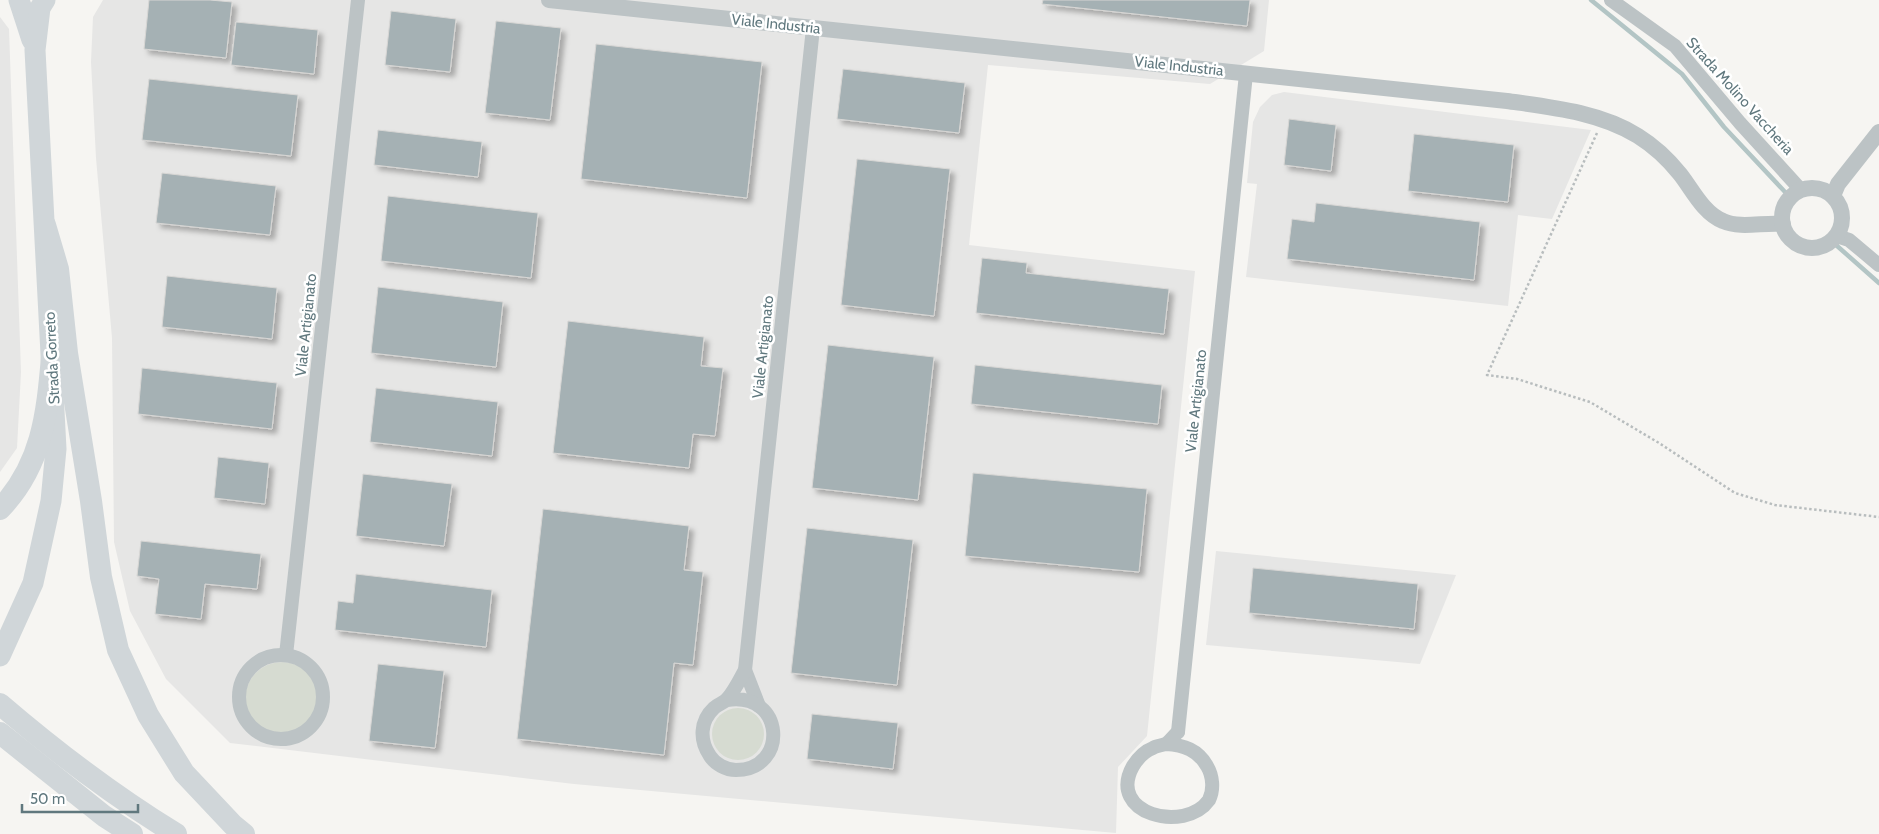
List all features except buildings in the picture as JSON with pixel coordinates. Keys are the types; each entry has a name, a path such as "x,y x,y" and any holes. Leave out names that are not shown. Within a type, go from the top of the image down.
{"highway":[{"path":"45,225 58,268 67,353 91,501 101,577 118,650 148,715 184,773 232,825 244,834"},
{"path":"0,510 15,494 33,461 47,413 52,357"},
{"path":"0,704 48,745 118,797 176,834"},
{"path":"0,733 104,816 132,834"}],"main road":[{"name":"Strada Gorreto","path":"20,0 35,50"},
{"name":"Strada Gorreto","path":"0,656 33,583 51,500 56,449 35,50 40,8 45,0"}],"street":[{"name":"Viale Artigianato","path":"286,654 358,0"},
{"name":"Viale Industria","path":"549,0 1507,100 1603,120 1624,128 1654,147 1678,172 1704,206 1722,221 1743,225 1777,221"},
{"name":"Strada Molino Vaccheria","path":"1611,0 1675,46 1740,123 1785,171 1796,188"},
{"name":"Viale Artigianato","path":"745,670 813,28"},
{"name":"Viale Artigianato","path":"1178,732 1246,74"},
{"path":"1832,190 1879,132"},
{"path":"1832,190 1796,188 1777,221 1791,240 1806,248 1824,246 1842,235"},
{"path":"1832,190 1842,211 1842,235"},
{"path":"1842,235 1879,265"},
{"path":"286,654 299,658 311,666 319,678 323,691 323,704 318,718 309,728 297,736 284,739 270,737 257,731 247,722 241,709 239,695 242,682 249,670 259,660 272,655 286,654"},
{"path":"727,700 745,670"},
{"path":"745,670 759,706"},
{"path":"744,699 759,706 768,714 773,725 774,737 771,749 764,759 755,766 744,770 732,770 721,766 712,759 705,749 702,737 703,725 708,714 716,706 727,700 744,699"},
{"path":"1166,744 1178,732 1189,748 1200,756 1208,768 1212,781 1211,795 1206,808 1196,819 1184,826 1170,828 1156,825 1144,818 1134,808 1129,794 1128,780 1133,767 1141,755 1153,748 1166,744 1189,748"}],"path":[{"path":"1603,120 1486,375 1517,379 1590,402 1659,443 1735,493 1775,505 1879,517"}],"shaded area":[{"path":"103,0 1269,0 1264,51 1210,84 988,65 969,245 1195,271 1147,736 1118,767 1116,833 574,784 230,743 166,679 130,611 114,542 112,338 96,158 91,62 93,17"},
{"path":"0,17 9,29 21,372 17,448 0,472"},
{"path":"1284,92 1591,130 1552,219 1518,215 1508,306 1246,277 1257,184 1247,183 1253,122 1260,107 1272,95"},
{"path":"1216,551 1456,575 1420,664 1206,645"},
{"path":"282,662 303,668 313,678 319,699 313,720 303,730 282,736 261,730 251,720 245,699 251,678 261,668"},
{"path":"733,708 743,708 757,715 764,729 764,739 757,753 743,760 733,760 723,756 716,749 712,739 712,729 716,719 723,712"}],"waterway":[{"path":"1591,0 1682,74 1724,127 1786,193"},
{"path":"1836,245 1879,283"}]}
